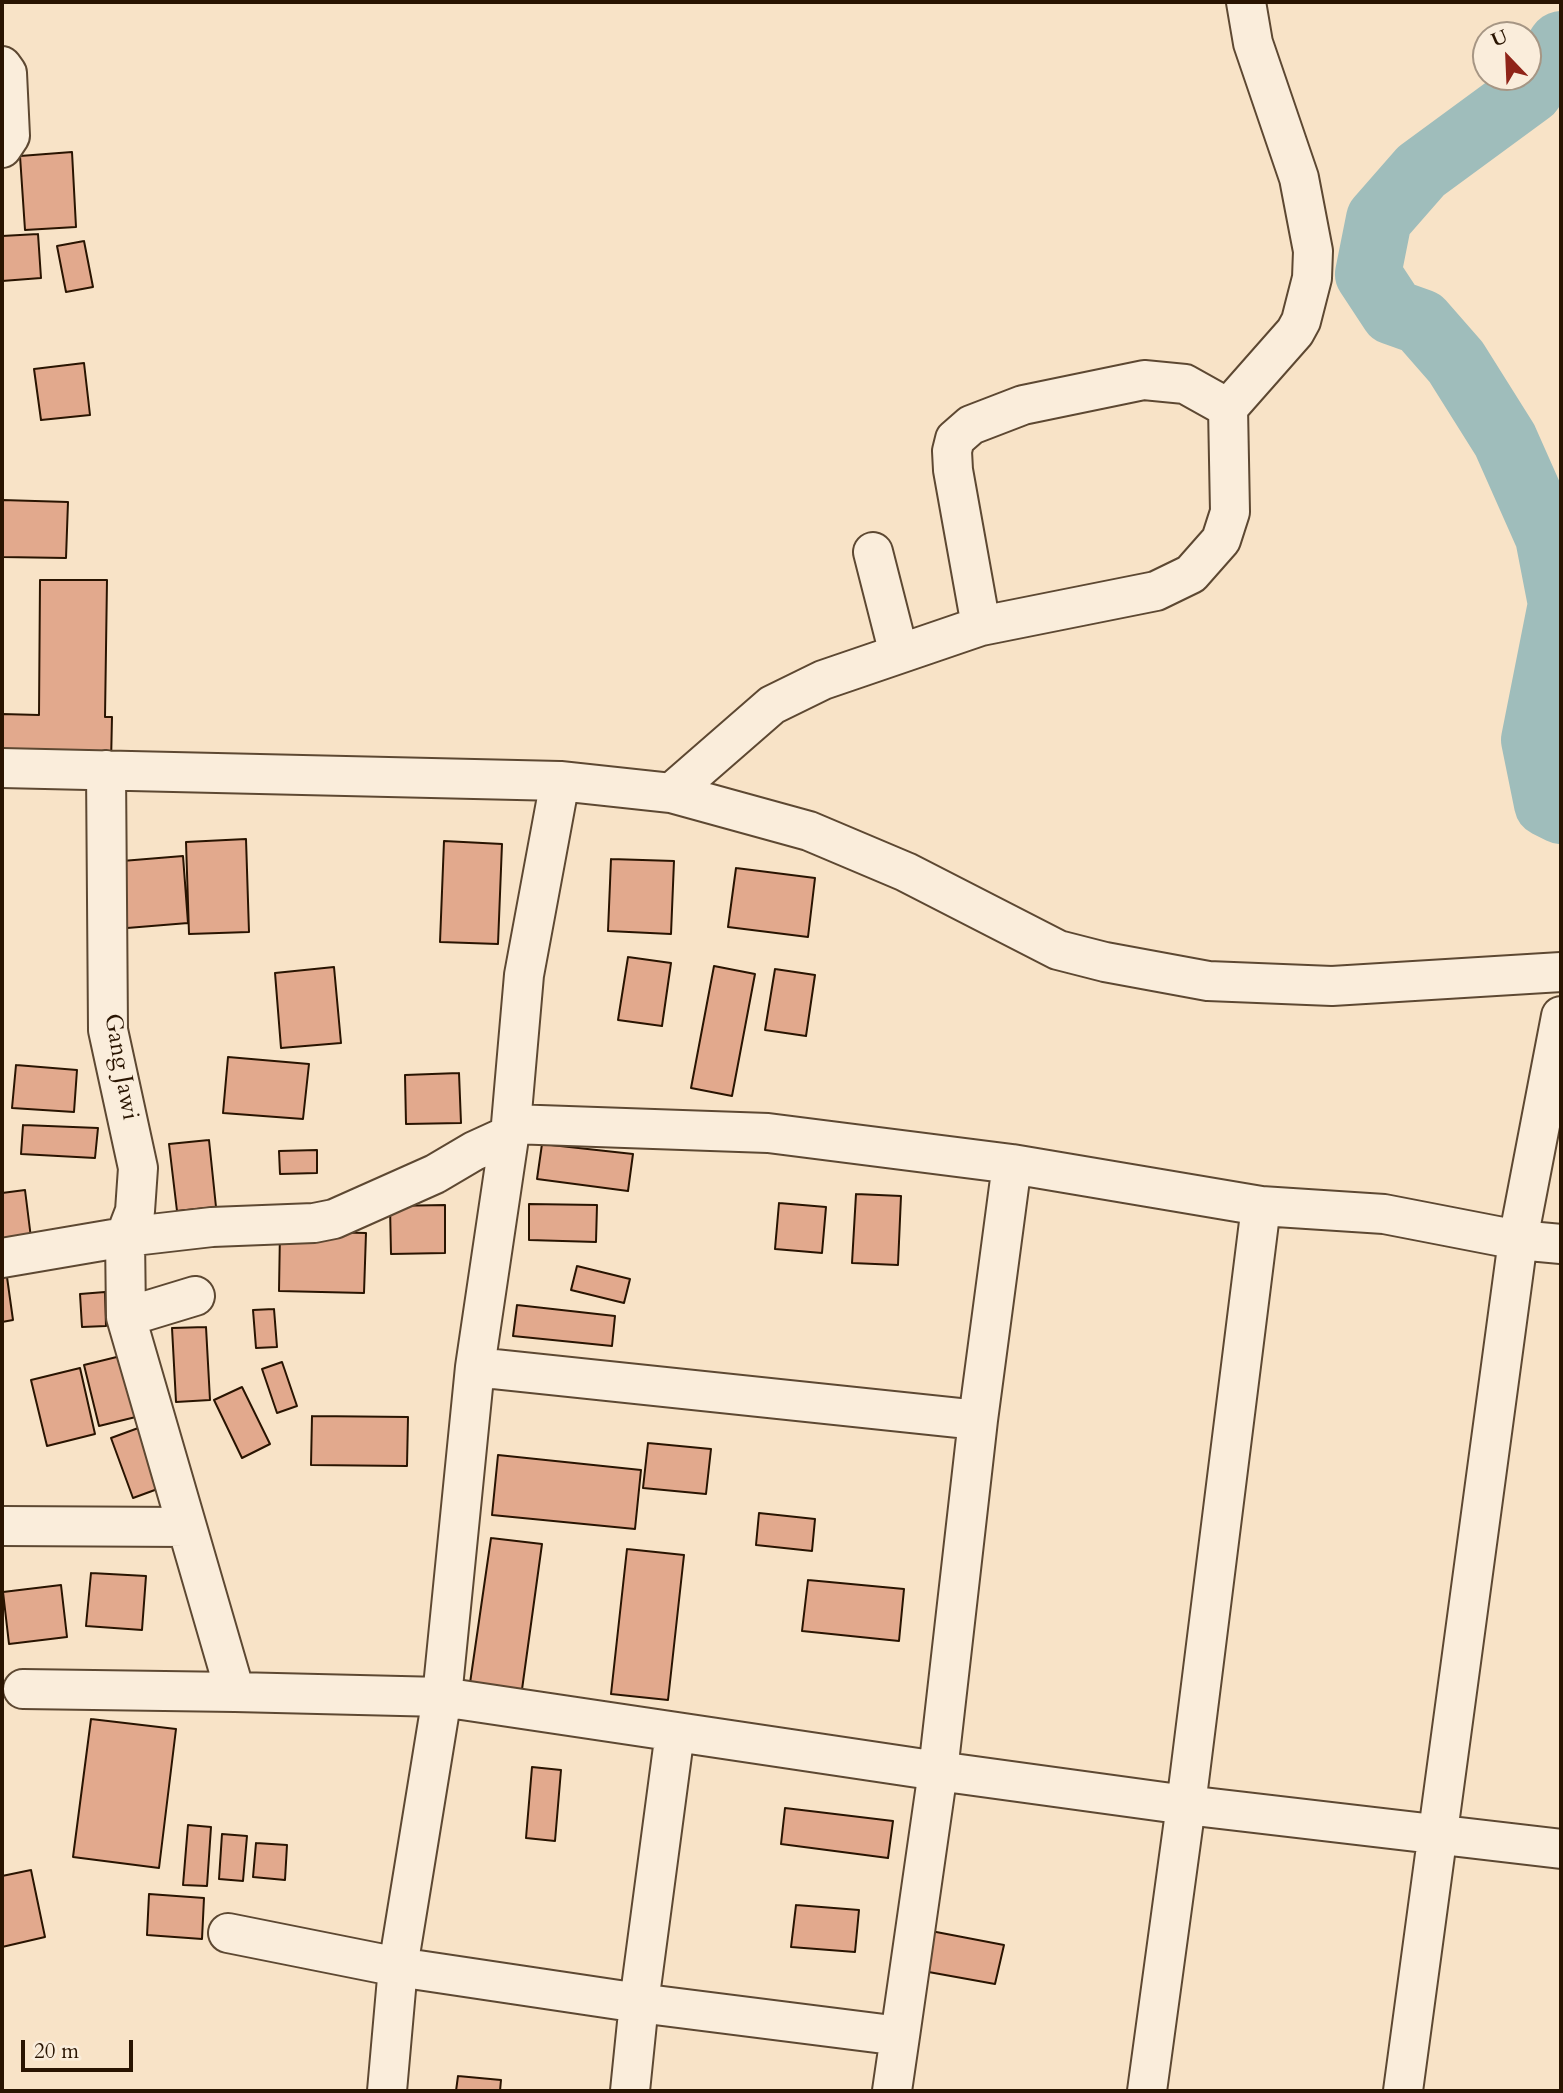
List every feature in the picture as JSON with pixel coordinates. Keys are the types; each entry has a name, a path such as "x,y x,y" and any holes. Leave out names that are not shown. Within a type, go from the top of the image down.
{"street":[{"path":"671,793 772,705 823,680 981,626 1156,591 1191,574 1221,540 1230,512 1228,408 1295,332 1307,303 1312,278 1313,251 1299,178 1253,43 1246,2"},
{"path":"2,66 7,73 10,136 2,148"},
{"path":"981,626 953,470 955,439 971,425 1023,405 1144,380 1185,384 1228,408"},
{"path":"873,552 899,654"},
{"path":"2,768 560,781 671,793 809,831 895,866 1058,950 1118,964 1208,981 1332,986 1561,972"},
{"name":"Gang Jawi","path":"106,770 108,1030 138,1168 135,1211 125,1237 127,1317 235,1692"},
{"path":"387,2091 398,1967 442,1696 475,1367 510,1129 524,975 560,781"},
{"path":"1403,2091 1518,1240 1561,1016"},
{"path":"2,1258 125,1237 212,1227 314,1223 334,1219 435,1174 510,1129 768,1133 1012,1164 1261,1206 1384,1214 1518,1240 1561,1244"},
{"path":"892,2091 938,1771 978,1420 1012,1164"},
{"path":"1147,2091 1186,1805 1261,1206"},
{"path":"127,1317 195,1296"},
{"path":"475,1367 978,1420"},
{"path":"2,1526 187,1527"},
{"path":"23,1689 442,1696 938,1771 1186,1805 1561,1849"},
{"path":"630,2091 675,1732"},
{"path":"228,1933 398,1967 639,2003 900,2036"}],"building":[{"path":"72,152 76,227 25,230 20,156"},
{"path":"38,234 41,278 2,281 2,236"},
{"path":"84,241 93,287 66,292 57,246"},
{"path":"84,363 90,415 41,420 34,369"},
{"path":"2,500 68,502 66,558 2,557"},
{"path":"40,580 107,580 105,717 112,717 111,764 2,761 2,714 39,715"},
{"path":"246,839 249,932 189,934 186,842"},
{"path":"444,841 502,844 498,944 440,942"},
{"path":"183,856 188,923 115,929 110,862"},
{"path":"611,859 674,861 671,934 608,931"},
{"path":"736,868 815,878 808,937 728,927"},
{"path":"628,957 671,963 662,1026 618,1020"},
{"path":"714,966 755,974 732,1096 691,1088"},
{"path":"334,967 341,1043 281,1048 275,973"},
{"path":"775,969 815,975 806,1036 765,1030"},
{"path":"228,1057 309,1064 303,1119 223,1113"},
{"path":"16,1065 77,1070 74,1112 12,1108"},
{"path":"459,1073 461,1123 406,1124 405,1075"},
{"path":"23,1125 98,1128 95,1158 21,1154"},
{"path":"209,1140 216,1207 177,1211 169,1144"},
{"path":"542,1144 633,1154 628,1191 537,1179"},
{"path":"317,1150 317,1173 280,1174 279,1151"},
{"path":"25,1190 31,1238 2,1241 2,1193"},
{"path":"856,1194 901,1196 898,1265 852,1263"},
{"path":"779,1203 826,1207 822,1253 775,1249"},
{"path":"529,1204 597,1205 596,1242 529,1240"},
{"path":"445,1205 445,1253 391,1254 390,1206"},
{"path":"280,1231 366,1233 364,1293 279,1291"},
{"path":"577,1266 630,1279 624,1303 571,1290"},
{"path":"6,1270 13,1320 2,1322 2,1271"},
{"path":"105,1292 106,1326 82,1327 80,1294"},
{"path":"517,1305 615,1316 612,1346 513,1336"},
{"path":"274,1309 277,1347 256,1348 253,1310"},
{"path":"206,1327 210,1400 176,1402 172,1328"},
{"path":"133,1353 148,1414 99,1426 84,1365"},
{"path":"282,1362 297,1406 277,1413 262,1369"},
{"path":"80,1368 95,1434 47,1446 31,1380"},
{"path":"242,1387 270,1444 242,1458 214,1400"},
{"path":"312,1416 408,1417 407,1466 311,1465"},
{"path":"141,1427 163,1487 133,1498 111,1438"},
{"path":"648,1443 711,1449 706,1494 643,1488"},
{"path":"498,1455 641,1470 635,1529 492,1515"},
{"path":"759,1513 815,1519 812,1551 756,1545"},
{"path":"491,1538 542,1544 520,1704 468,1697"},
{"path":"627,1549 684,1555 668,1700 611,1694"},
{"path":"91,1573 146,1576 142,1630 86,1626"},
{"path":"808,1580 904,1589 899,1641 802,1631"},
{"path":"61,1585 67,1637 9,1644 3,1592"},
{"path":"91,1719 176,1729 159,1868 73,1857"},
{"path":"532,1767 561,1770 555,1841 526,1838"},
{"path":"785,1808 893,1821 888,1858 781,1844"},
{"path":"188,1825 211,1827 207,1886 183,1885"},
{"path":"222,1834 247,1836 243,1881 219,1879"},
{"path":"256,1843 287,1845 285,1880 253,1877"},
{"path":"31,1870 45,1937 2,1947 2,1876"},
{"path":"149,1894 204,1898 202,1939 147,1935"},
{"path":"796,1905 859,1910 855,1952 791,1947"},
{"path":"931,1931 1004,1945 995,1984 923,1971"},
{"path":"458,2076 501,2080 500,2091 456,2091"}],"waterway":[{"path":"1561,44 1530,91 1421,171 1379,219 1368,274 1393,312 1421,322 1456,362 1505,440 1548,537 1561,604 1534,740 1547,804 1561,811"}]}
